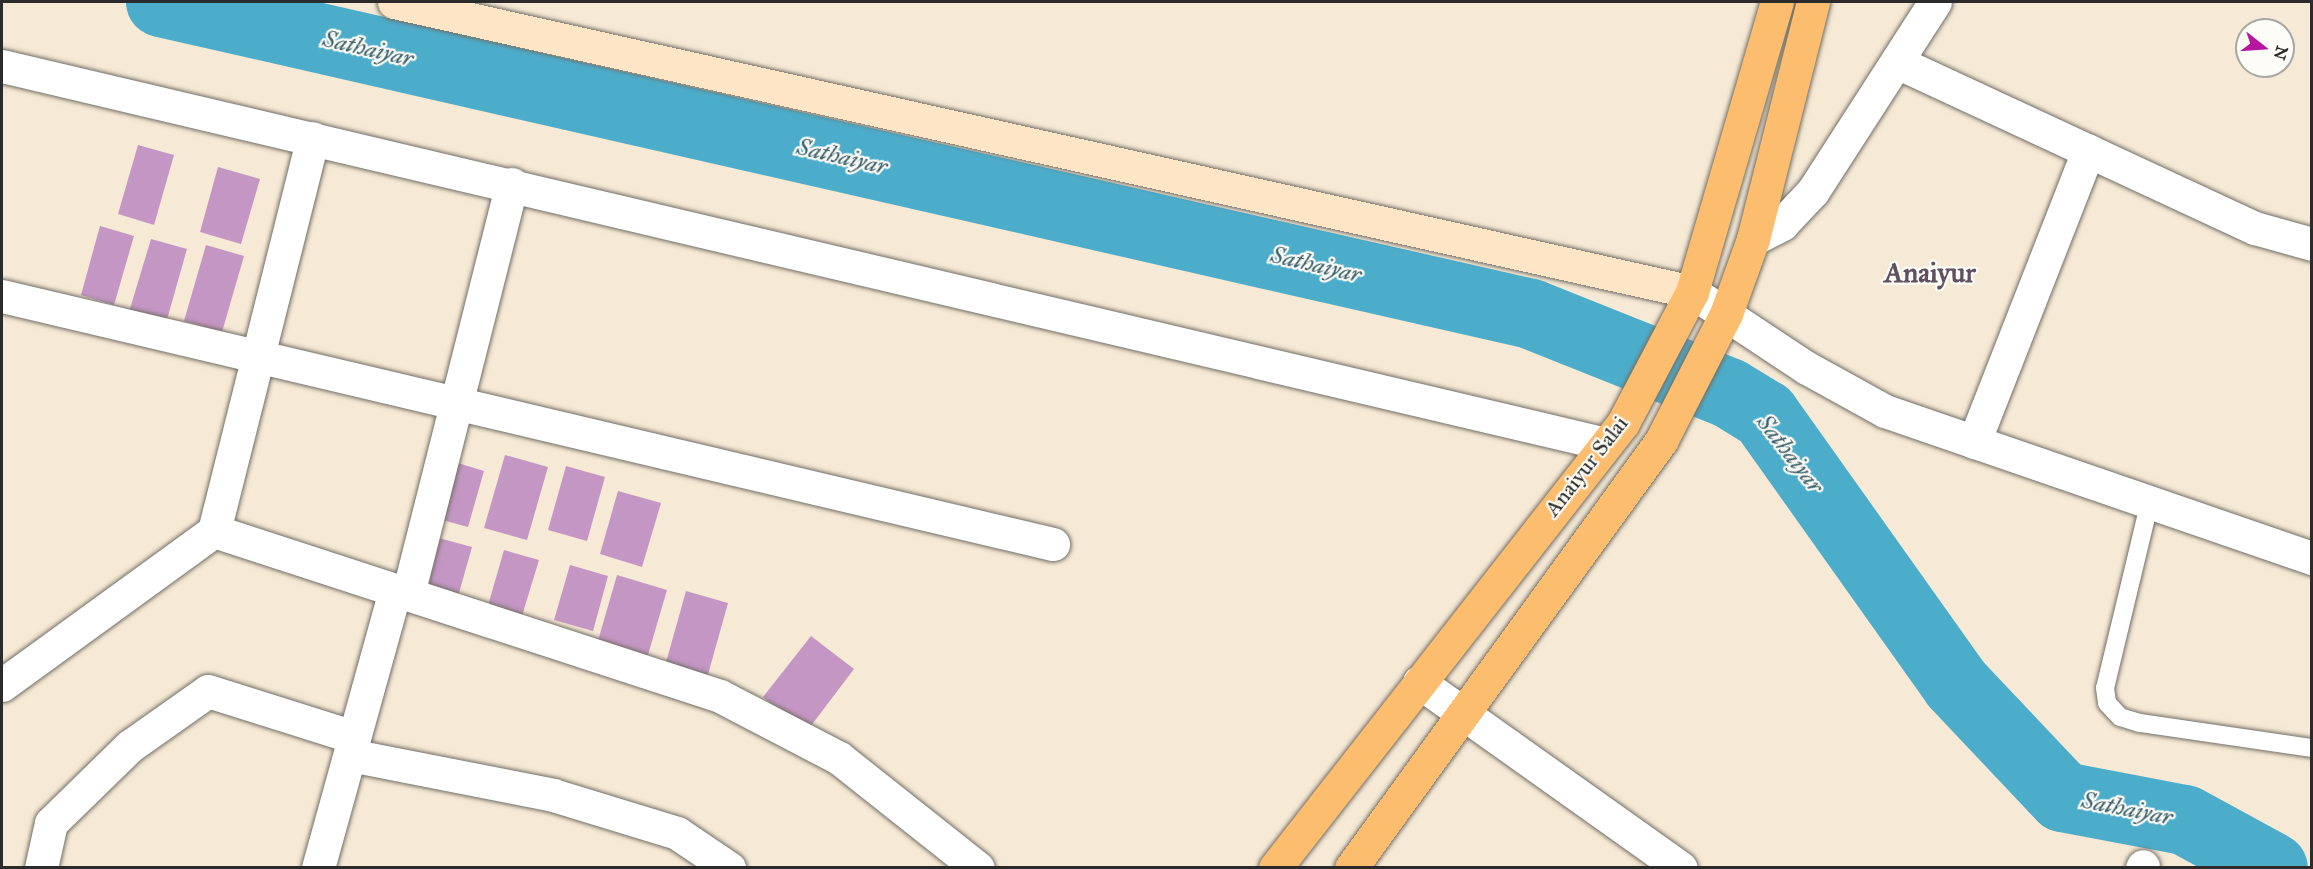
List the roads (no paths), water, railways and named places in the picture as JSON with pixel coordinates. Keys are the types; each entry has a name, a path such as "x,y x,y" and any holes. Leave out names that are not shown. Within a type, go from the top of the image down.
{"main road":[{"name":"Anaiyur Salai","path":"1275,867 1614,434 1692,292 1777,2"},
{"name":"Anaiyur Salai","path":"1351,867 1466,715 1661,441 1726,314 1753,239 1813,2"}],"street":[{"path":"394,2 1692,292 1874,406 2149,505 2312,558"},
{"path":"1753,239 1782,224 1814,191 1899,63 1935,2"},
{"path":"1899,63 2255,228 2312,244"},
{"path":"2,66 1614,434"},
{"path":"2,685 214,531 313,138"},
{"path":"1974,442 2088,151"},
{"path":"318,867 352,746 402,592 456,405 512,184"},
{"path":"2,296 456,405 1053,544"},
{"path":"214,531 720,696 839,758 958,862"},
{"path":"1419,682 1681,867"},
{"path":"40,867 51,822 130,746 208,691 352,746 564,799 677,833 729,867"}],"lane":[{"path":"2149,505 2105,688 2107,703 2120,717 2140,723 2312,748"}],"waterway":[{"name":"Sathaiyar","path":"161,2 1531,314 1729,393 1765,415 1956,684 2063,797 2185,820 2273,868"}],"district":[{"name":"Anaiyur","path":"1930,273"}]}
